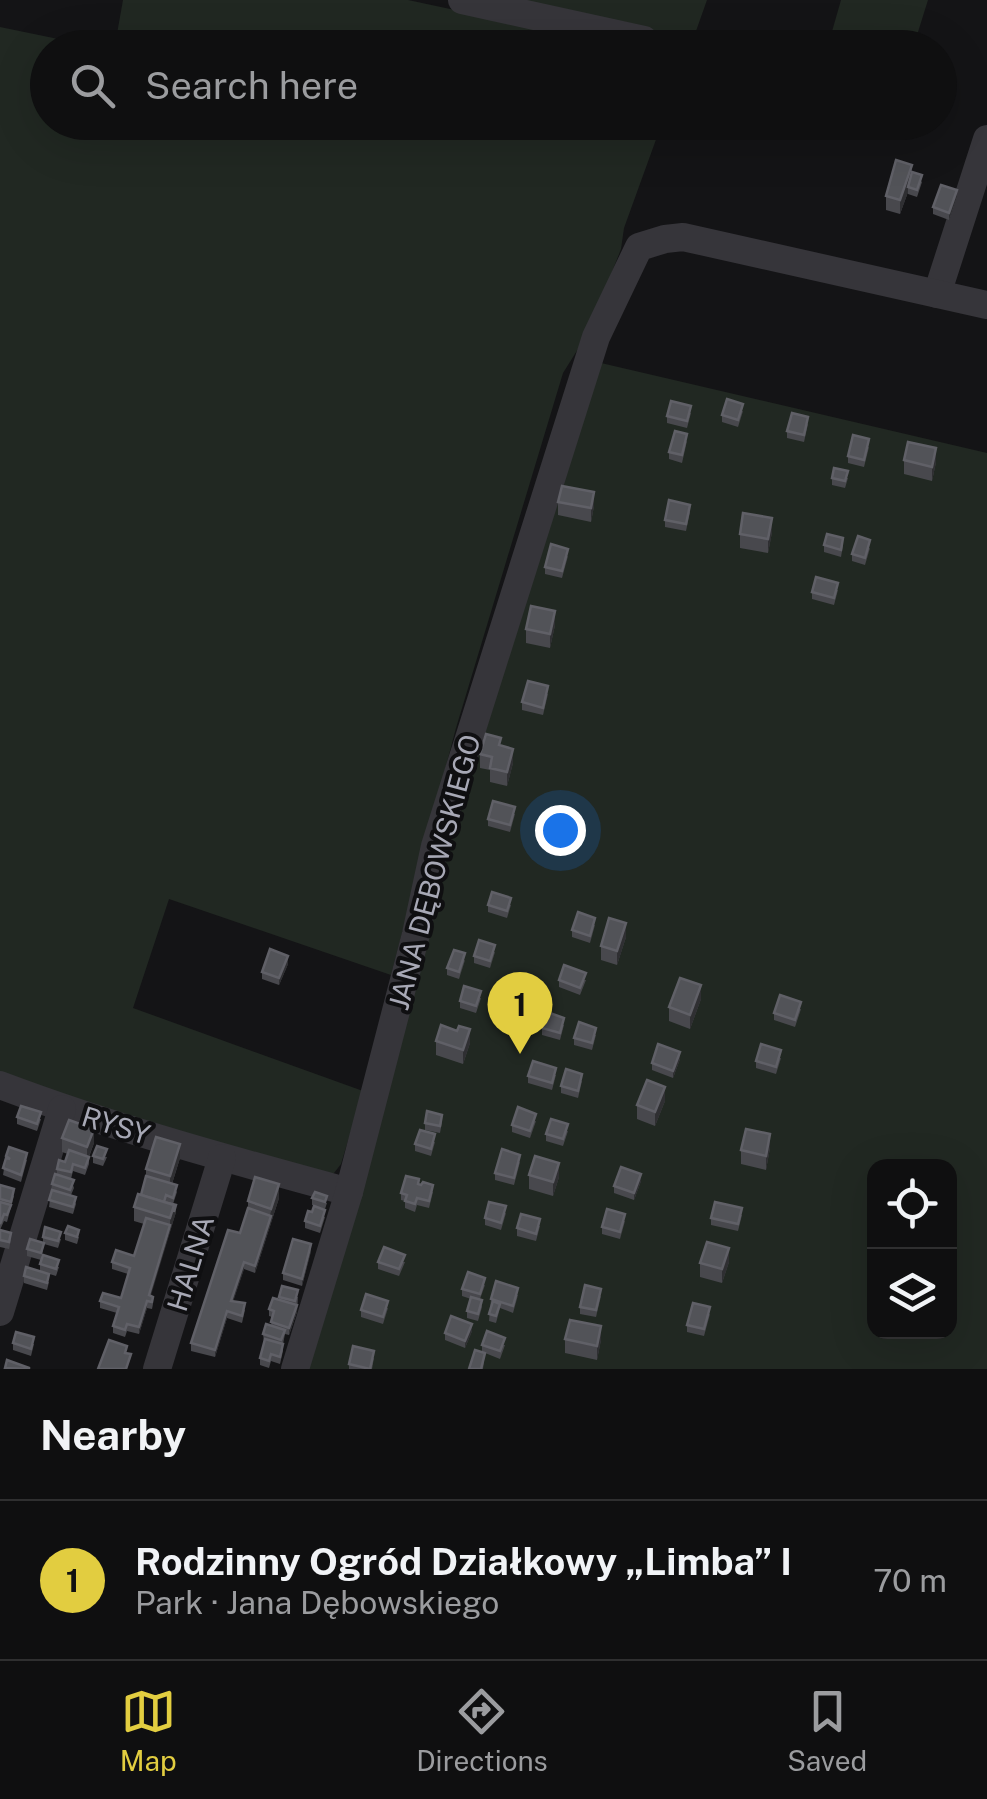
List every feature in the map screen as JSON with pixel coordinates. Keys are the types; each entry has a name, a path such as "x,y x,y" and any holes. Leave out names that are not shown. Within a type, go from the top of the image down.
{"street":[{"path":"462,0 598,30"},
{"path":"937,294 987,139"},
{"name":"JANA DĘBOWSKIEGO","path":"295,1369 349,1192 435,846 596,337 639,247 683,237 987,305"},
{"name":"RYSY","path":"0,1086 222,1158 349,1192"},
{"path":"0,1312 62,1109"},
{"name":"HALNA","path":"157,1369 222,1158"}],"shaded area":[{"path":"123,0 408,0 549,30 118,30"},
{"path":"511,0 707,0 696,30 651,30"},
{"path":"841,0 928,0 919,30 832,30"},
{"path":"0,27 30,33 30,140 656,140 624,228 621,249 588,333 563,373 456,728 391,975 169,899 133,1008 363,1091 341,1164 334,1173 318,1174 0,1075"},
{"path":"601,363 987,453 987,1369 307,1369 445,859"}],"building":[{"path":"896,160 912,165 900,200 886,196"},
{"path":"912,172 922,175 917,190 908,187"},
{"path":"941,185 957,190 949,213 933,207"},
{"path":"727,399 743,404 738,420 722,415"},
{"path":"671,401 691,406 687,421 667,416"},
{"path":"792,413 808,417 804,435 787,431"},
{"path":"675,431 687,434 682,455 669,452"},
{"path":"853,435 869,439 864,460 848,456"},
{"path":"908,442 936,448 932,467 904,460"},
{"path":"834,468 848,471 845,481 832,478"},
{"path":"562,486 594,492 591,508 558,502"},
{"path":"669,500 690,505 686,524 665,520"},
{"path":"743,513 772,518 768,539 740,534"},
{"path":"827,534 843,538 841,550 824,545"},
{"path":"858,536 870,540 865,558 852,554"},
{"path":"551,544 568,549 562,571 545,567"},
{"path":"816,577 838,583 834,598 812,592"},
{"path":"531,606 555,611 550,634 526,629"},
{"path":"528,681 548,686 543,708 522,702"},
{"path":"486,734 501,738 499,745 513,749 507,772 490,768 492,757 480,754"},
{"path":"493,801 515,807 510,825 488,819"},
{"path":"492,892 511,898 507,911 488,905"},
{"path":"578,912 595,918 590,936 572,930"},
{"path":"609,918 626,923 617,951 601,946"},
{"path":"479,940 495,945 490,961 474,956"},
{"path":"270,949 288,956 279,978 262,972"},
{"path":"454,950 465,953 459,972 447,968"},
{"path":"564,965 586,973 580,988 559,980"},
{"path":"680,978 701,985 690,1015 669,1007"},
{"path":"464,986 481,991 476,1006 460,1001"},
{"path":"780,995 801,1002 795,1020 774,1013"},
{"path":"547,1012 564,1018 560,1033 542,1028"},
{"path":"579,1022 596,1028 592,1043 574,1038"},
{"path":"441,1025 457,1031 459,1026 470,1029 463,1050 436,1041"},
{"path":"658,1044 680,1052 673,1071 652,1063"},
{"path":"761,1044 781,1050 776,1067 756,1061"},
{"path":"533,1061 556,1068 552,1083 528,1076"},
{"path":"566,1069 582,1074 578,1091 561,1086"},
{"path":"647,1080 665,1087 655,1112 637,1105"},
{"path":"21,1106 41,1112 37,1124 17,1117"},
{"path":"518,1107 536,1114 530,1131 512,1125"},
{"path":"427,1111 442,1115 440,1126 425,1123"},
{"path":"551,1119 568,1124 563,1139 546,1134"},
{"path":"69,1120 94,1129 87,1147 62,1138"},
{"path":"746,1129 770,1134 766,1156 741,1150"},
{"path":"420,1130 435,1134 431,1149 415,1144"},
{"path":"156,1137 180,1144 170,1176 146,1169"},
{"path":"97,1146 107,1149 103,1159 93,1156"},
{"path":"9,1147 27,1153 21,1175 3,1168 6,1158 10,1159 6,1156"},
{"path":"502,1149 520,1155 514,1178 495,1173"},
{"path":"69,1150 89,1157 85,1168 73,1164 71,1172 57,1169 59,1160 65,1162"},
{"path":"535,1156 559,1163 553,1182 529,1175"},
{"path":"621,1167 641,1174 634,1193 614,1186"},
{"path":"55,1174 74,1180 70,1190 52,1184"},
{"path":"146,1176 177,1185 173,1198 166,1195 164,1202 141,1195"},
{"path":"406,1176 419,1179 421,1185 433,1185 429,1201 405,1201 407,1195 401,1193"},
{"path":"255,1177 279,1184 271,1209 248,1201"},
{"path":"0,1185 14,1189 11,1202 0,1199"},
{"path":"52,1190 76,1197 73,1207 49,1200"},
{"path":"315,1192 327,1196 325,1202 312,1198"},
{"path":"138,1194 174,1205 170,1218 134,1207"},
{"path":"0,1202 11,1205 0,1224"},
{"path":"489,1202 506,1206 501,1223 485,1218"},
{"path":"715,1202 742,1208 738,1224 711,1218"},
{"path":"314,1206 325,1210 320,1226 305,1221"},
{"path":"248,1208 271,1216 255,1266 244,1262 231,1301 245,1303 242,1316 227,1311 215,1350 191,1343 228,1230 240,1233"},
{"path":"607,1209 625,1214 620,1232 602,1227"},
{"path":"521,1214 540,1219 536,1234 517,1228"},
{"path":"146,1218 170,1225 149,1295 152,1302 147,1301 139,1327 127,1324 125,1330 113,1326 119,1307 100,1301 103,1293 121,1298 130,1268 112,1262 116,1250 134,1256"},
{"path":"68,1226 79,1230 77,1237 65,1233"},
{"path":"45,1227 61,1232 58,1241 43,1237"},
{"path":"0,1230 11,1233 9,1242 0,1240"},
{"path":"30,1239 44,1243 41,1253 27,1249"},
{"path":"293,1239 311,1244 302,1279 283,1273"},
{"path":"707,1242 729,1248 722,1269 700,1263"},
{"path":"384,1247 405,1255 399,1269 378,1262"},
{"path":"43,1255 59,1260 56,1269 40,1264"},
{"path":"26,1267 49,1274 47,1283 24,1276"},
{"path":"468,1272 485,1278 480,1294 462,1289"},
{"path":"496,1281 518,1288 513,1306 491,1299"},
{"path":"585,1285 601,1289 596,1310 580,1307"},
{"path":"282,1286 298,1290 295,1301 279,1297"},
{"path":"366,1294 388,1301 383,1317 361,1310"},
{"path":"471,1297 482,1300 478,1314 467,1311"},
{"path":"273,1298 297,1305 289,1328 271,1322 274,1311 269,1309"},
{"path":"493,1301 500,1304 496,1316 489,1314"},
{"path":"693,1303 710,1307 704,1329 687,1325"},
{"path":"451,1316 472,1324 465,1341 445,1333"},
{"path":"570,1320 601,1326 597,1346 565,1339"},
{"path":"266,1324 285,1330 281,1340 263,1334"},
{"path":"487,1331 505,1338 500,1351 482,1345"},
{"path":"16,1332 34,1337 31,1349 13,1343"},
{"path":"265,1339 283,1344 280,1357 271,1354 269,1361 260,1358"},
{"path":"109,1340 127,1346 125,1353 131,1354 126,1369 98,1369"},
{"path":"353,1346 374,1351 370,1369 349,1364"},
{"path":"475,1350 485,1353 481,1369 469,1369"},
{"path":"7,1360 29,1368 29,1369 5,1368"}],"place":[{"name":"Rodzinny Ogród Działkowy „Limba” I","path":"520,1054"}]}
